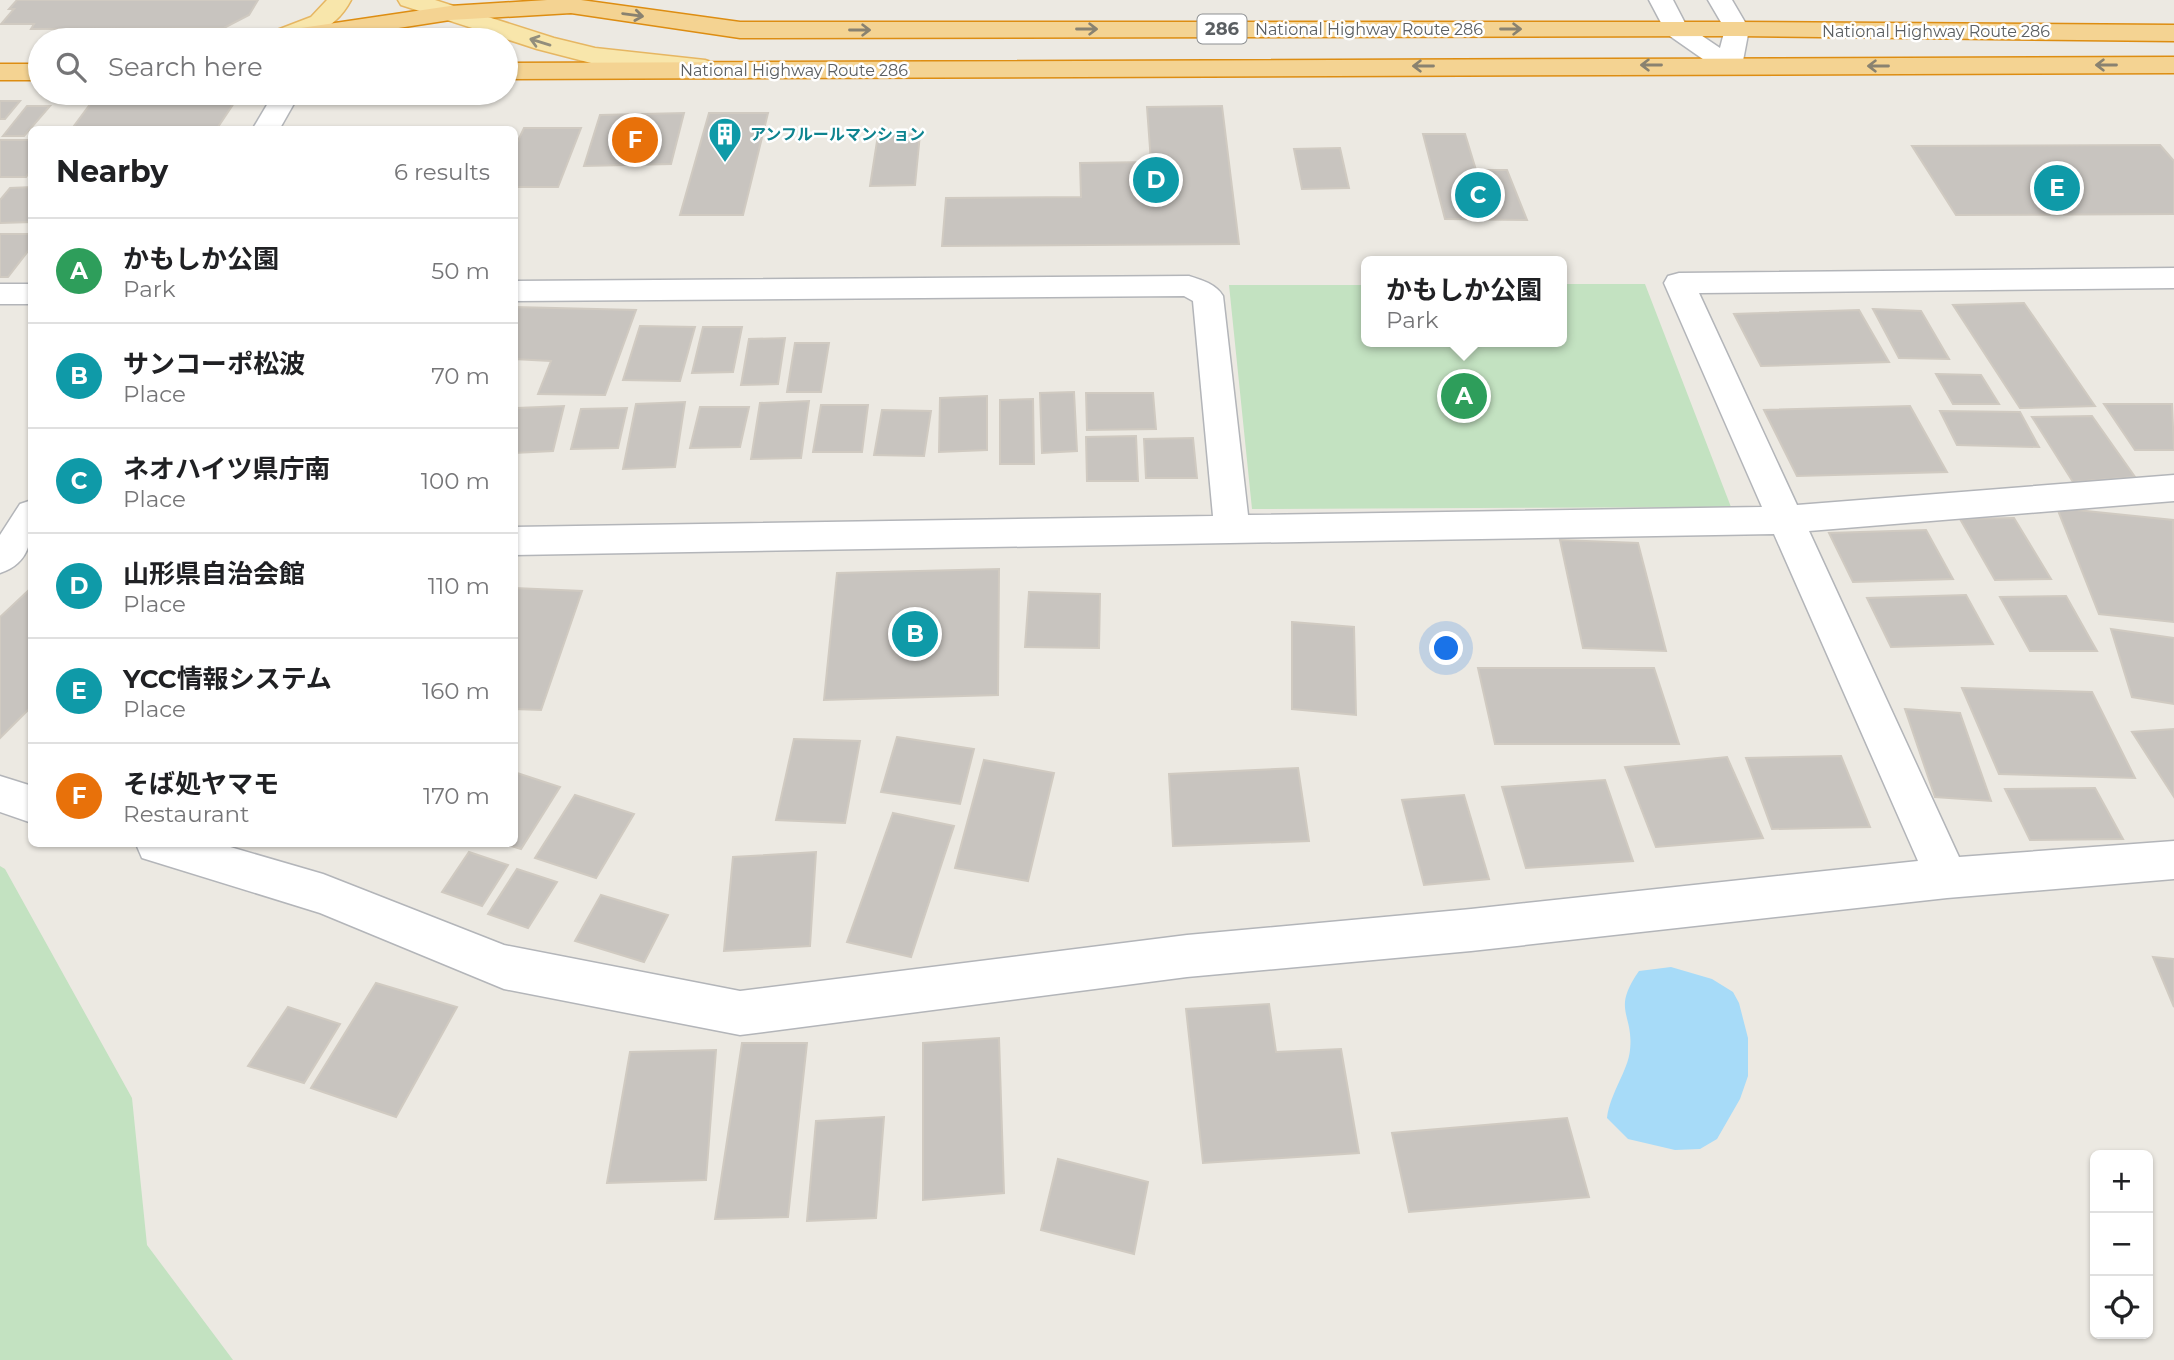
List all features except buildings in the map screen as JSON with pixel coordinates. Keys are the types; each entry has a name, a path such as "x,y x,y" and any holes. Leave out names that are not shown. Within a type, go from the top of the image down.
{"highway":[{"name":"National Highway Route 286","path":"352,28 450,13 571,6 740,30 1737,29 2174,33"},
{"path":"0,48 28,48"},
{"name":"National Highway Route 286","path":"518,71 2174,65"},
{"path":"0,72 28,72"}],"main road":[{"path":"307,28 318,24 335,9 338,0"},
{"path":"410,0 501,28"},
{"path":"541,0 571,6"},
{"path":"518,33 595,56 728,71"}],"street":[{"path":"1661,0 1676,29 1729,66 1737,29 1720,0"},
{"path":"267,126 280,105"},
{"path":"1947,878 1679,284 2174,278"},
{"path":"518,291 1189,286 1208,296 1232,529"},
{"path":"0,294 28,294"},
{"path":"518,541 1784,520 2174,488"},
{"path":"14,552 28,522"},
{"path":"0,794 28,804"},
{"path":"167,847 323,894 505,967 740,1013 1187,956 1471,930 1947,878 2174,860"}],"green space":[{"path":"1567,284 1645,284 1731,507 1252,509 1229,285 1361,285 1361,347 1567,347"},
{"path":"0,866 5,869 132,1098 147,1245 233,1360 0,1360"}],"water":[{"path":"1671,967 1712,979 1733,992 1739,1003 1748,1038 1748,1076 1740,1099 1717,1139 1700,1149 1675,1150 1628,1139 1607,1118 1629,1058 1626,995 1639,971"}],"place":[{"name":"そば処ヤマモ","path":"635,140"},
{"name":"アンフルールマンション","path":"725,164"},
{"name":"山形県自治会館","path":"1156,180"},
{"name":"YCC情報システム","path":"2057,188"},
{"name":"ネオハイツ県庁南","path":"1478,195"},
{"name":"かもしか公園","path":"1464,396"},
{"name":"サンコーポ松波","path":"915,634"}]}
